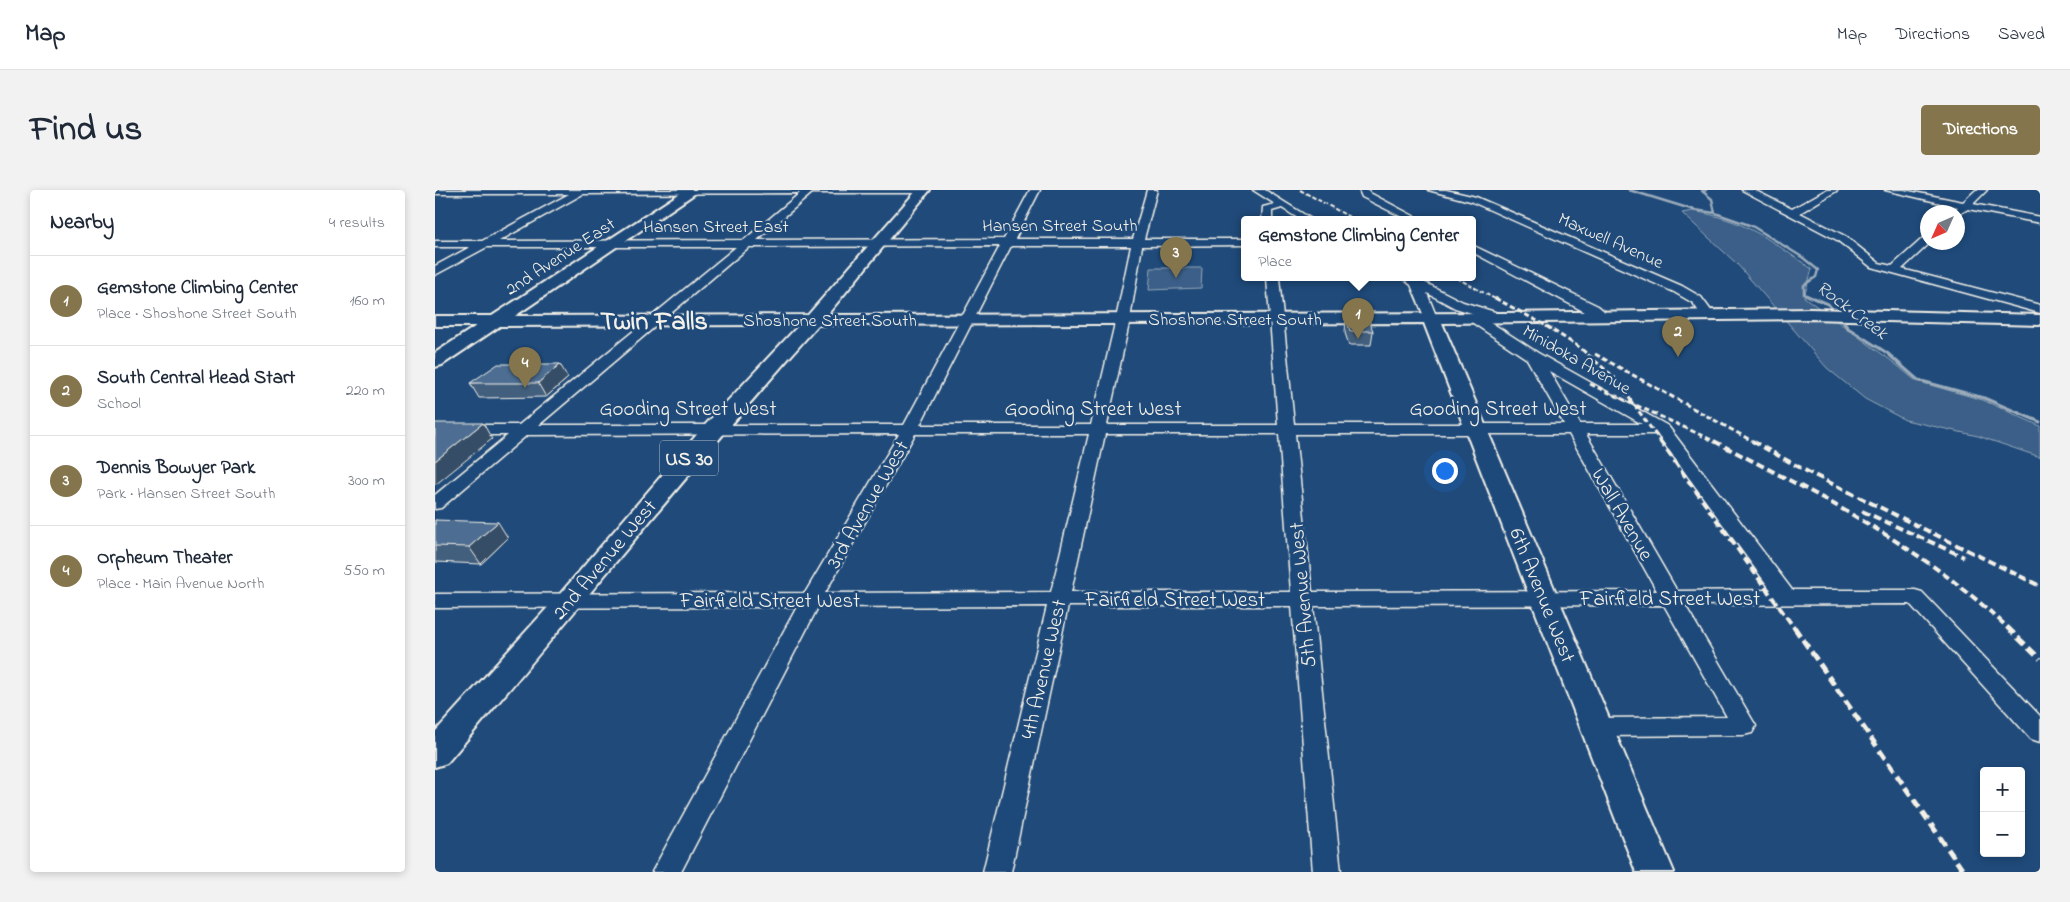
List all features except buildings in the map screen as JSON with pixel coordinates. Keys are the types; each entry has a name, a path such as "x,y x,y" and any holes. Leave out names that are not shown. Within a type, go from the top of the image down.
{"main road":[{"name":"2nd Avenue East","path":"435,361 693,190"},
{"name":"US 30","path":"813,320 923,190"},
{"name":"Shoshone Street South","path":"435,321 1906,315 2040,320"},
{"name":"6th Avenue West","path":"1431,318 1655,872"},
{"name":"2nd Avenue West","path":"435,754 570,601 714,429 813,320"}],"street":[{"path":"443,201 467,190"},
{"path":"435,271 582,190"},
{"path":"435,504 810,190"},
{"path":"435,191 923,190"},
{"path":"968,320 1035,190"},
{"path":"1123,319 1137,243 1152,190"},
{"path":"1258,190 1301,216"},
{"path":"1364,190 1365,195 1408,216"},
{"name":"Maxwell Avenue","path":"1433,190 1473,199 1677,289 1697,300 1713,316"},
{"path":"1747,190 1841,238 1875,265 2040,309"},
{"path":"1793,213 1833,190"},
{"path":"1890,190 2040,220"},
{"path":"1966,205 1982,190"},
{"path":"1267,216 1267,209 1283,205"},
{"name":"Hansen Street South","path":"877,243 1241,242"},
{"name":"Hansen Street East","path":"435,244 877,243"},
{"path":"1893,271 1920,246"},
{"path":"1476,250 1593,308 1605,317"},
{"name":"5th Avenue West","path":"1273,281 1327,872"},
{"path":"1412,281 1431,318"},
{"path":"1413,281 1459,305 1504,318"},
{"name":"Minidoka Avenue","path":"1475,318 1533,356 1661,430"},
{"name":"4th Avenue West","path":"997,872 1123,319"},
{"name":"3rd Avenue West","path":"666,872 811,600 910,429 968,320"},
{"name":"Wall Avenue","path":"1533,356 1744,726 1597,727"},
{"path":"435,430 524,429"},
{"name":"Gooding Street West","path":"524,429 1661,430"},
{"path":"1661,430 1787,598"},
{"name":"Fairfield Street West","path":"435,601 1915,598 2040,732"}],"shaded area":[{"path":"1692,211 1727,219 1742,225 1769,240 1812,269 1804,297 1916,381 1983,400 2040,426 2040,457 1978,436 1905,420 1865,399 1827,368 1737,264 1682,213"},
{"path":"1151,268 1202,268 1201,288 1149,290"}],"waterway":[{"name":"Rock Creek","path":"1629,190 1694,210 1715,213"},
{"path":"1706,190 1702,191 1712,199 1715,213"},
{"name":"Rock Creek","path":"1715,213 1752,226 1802,257 1818,270 1816,277 1804,285 1804,294 1817,300"},
{"name":"Rock Creek","path":"1814,298 1828,304 1848,328 1887,353 1918,380 1984,398 2040,422"}],"railway":[{"path":"1300,190 1348,216"},
{"path":"1462,281 1497,300"},
{"path":"1495,298 1552,329"},
{"path":"1546,326 1579,347 1614,377 1634,404"},
{"path":"1595,354 1754,442"},
{"path":"1590,384 1634,404"},
{"path":"1634,404 1716,442"},
{"path":"1634,404 1661,442"},
{"path":"1660,441 1795,629"},
{"path":"1752,441 1810,473 2040,586"},
{"path":"1716,442 1830,502 1905,547 1976,599 2009,629"},
{"path":"1862,511 1964,557"},
{"path":"1794,627 1964,872"},
{"path":"2007,627 2040,659"}],"place":[{"name":"Dennis Bowyer Park","path":"1176,278"},
{"name":"Gemstone Climbing Center","path":"1358,339"},
{"name":"South Central Head Start","path":"1678,357"},
{"name":"Orpheum Theater","path":"525,388"}],"district":[{"name":"Twin Falls","path":"654,320"}]}
